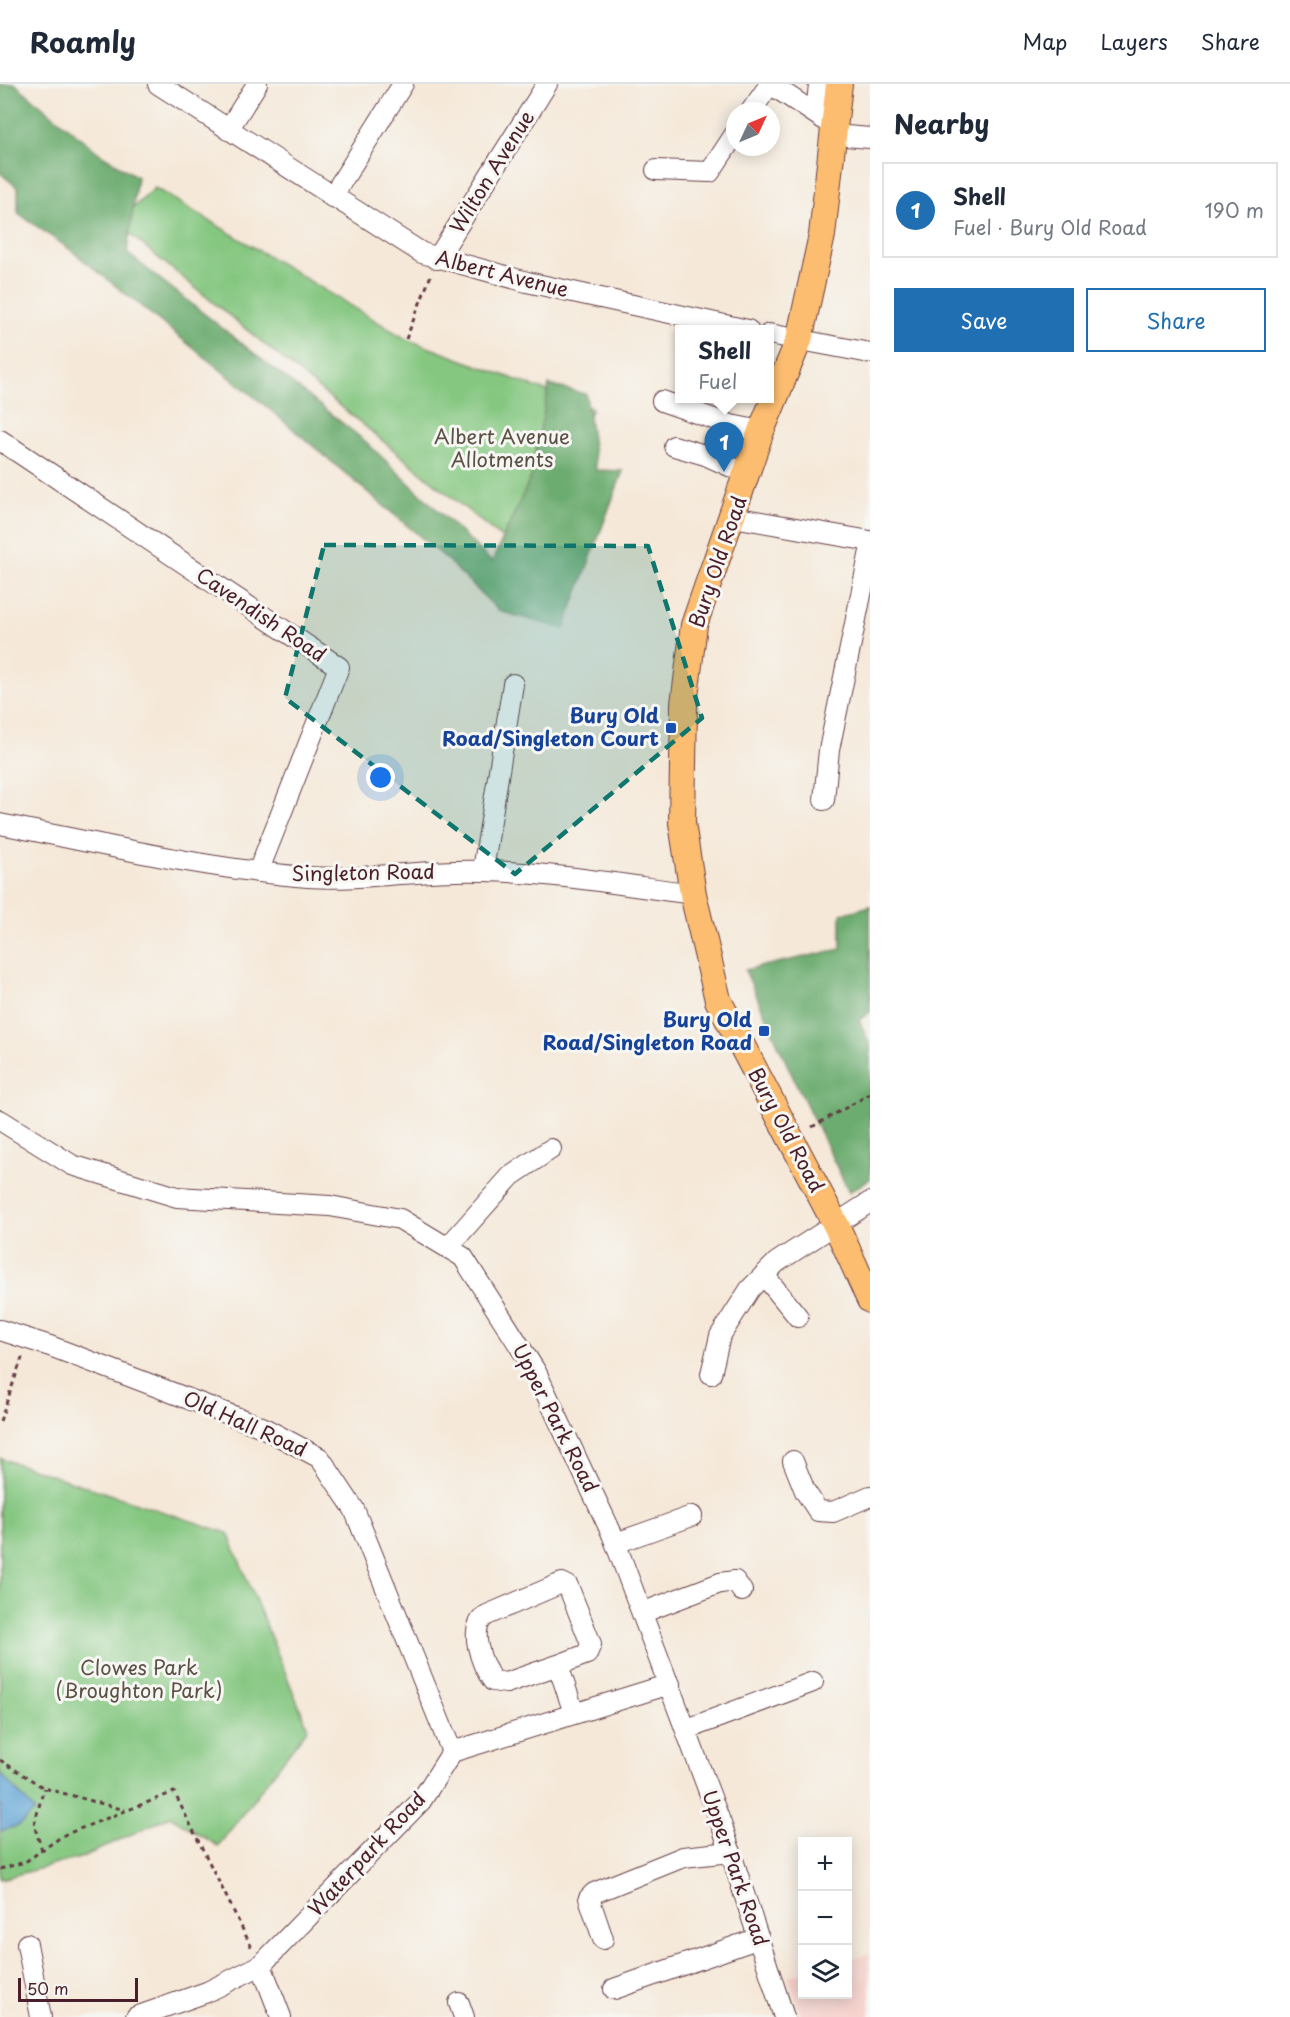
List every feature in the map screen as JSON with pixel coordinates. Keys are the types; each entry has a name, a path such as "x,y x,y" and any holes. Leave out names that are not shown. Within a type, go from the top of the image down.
{"main road":[{"name":"Bury Old Road","path":"774,400 799,340 822,235 828,125 839,84"},
{"name":"Bury Old Road","path":"773,403 694,625 684,704 682,823 693,894 718,1000 836,1225 870,1300"}],"street":[{"name":"Albert Avenue","path":"158,84 422,253 527,282 725,325"},
{"path":"228,130 257,84"},
{"path":"332,197 403,84"},
{"name":"Wilton Avenue","path":"437,259 547,84"},
{"path":"757,102 770,84 828,125 870,138"},
{"path":"819,84 828,125"},
{"path":"656,170 710,172 726,148"},
{"path":"774,335 870,352"},
{"path":"662,401 731,425 761,431"},
{"name":"Cavendish Road","path":"0,440 339,667 258,872"},
{"path":"674,446 705,455 747,474"},
{"path":"733,517 870,541"},
{"path":"824,800 829,750 870,550"},
{"path":"483,870 513,684"},
{"name":"Singleton Road","path":"0,824 205,866 258,872 311,877 483,870 560,876 693,894"},
{"name":"Upper Park Road","path":"0,1120 72,1165 177,1197 330,1206 400,1219 463,1257 536,1372 615,1543 644,1612 731,1852 783,2017"},
{"path":"448,1247 511,1176 551,1149"},
{"path":"711,1374 720,1336 750,1289 777,1262 870,1202"},
{"path":"764,1275 798,1317"},
{"name":"Old Hall Road","path":"0,1330 262,1427 320,1458 354,1509 452,1752"},
{"path":"793,1461 805,1491 818,1512 833,1512 870,1497"},
{"path":"615,1543 692,1516"},
{"path":"644,1612 720,1583 735,1581 742,1591"},
{"path":"557,1584 565,1584 571,1591 591,1644 587,1654 558,1665 506,1683 493,1681 475,1635 477,1622 487,1615 557,1584"},
{"path":"558,1665 574,1713"},
{"path":"687,1729 813,1682"},
{"path":"452,1752 670,1684"},
{"name":"Waterpark Road","path":"136,2017 207,1992 261,1965 421,1801 452,1752"},
{"path":"603,1939 589,1898 594,1893 684,1857 731,1852"},
{"path":"614,1989 759,1938"},
{"path":"27,1944 41,2017"},
{"path":"261,1965 282,2017"}],"path":[{"path":"406,339 437,259"},
{"path":"812,1127 870,1094"},
{"path":"0,1422 29,1339"},
{"path":"0,1760 44,1788 125,1810"},
{"path":"42,1850 34,1825 44,1788"},
{"path":"0,1869 25,1862 64,1834 174,1792 261,1965"}],"highlighted area":[{"path":"324,545 648,546 702,718 515,874 285,698"}],"shaded area":[{"path":"870,1953 870,2017 802,2017 788,1976 798,1973 798,1999 852,1999 852,1958"}],"green space":[{"path":"0,84 15,84 99,153 137,177 127,253 365,441 492,562 531,477 549,385 586,394 596,470 623,471 564,629 499,611 442,555 268,408 72,251 18,213 18,188 0,173"},
{"name":"Albert Avenue Allotments","path":"155,188 406,339 592,408 531,562 116,223"},
{"path":"870,906 870,1012 859,1020 870,1045 870,1179 849,1192 790,1071 745,970 841,949 841,914"},
{"name":"Clowes Park (Broughton Park)","path":"0,1458 228,1533 308,1728 218,1846 170,1816 83,1857 0,1879"}],"water":[{"path":"0,1773 35,1811 20,1825 0,1831"}],"place":[{"name":"Shell","path":"724,472"},
{"name":"Bury Old Road/Singleton Court","path":"671,728"},
{"name":"Bury Old Road/Singleton Road","path":"764,1031"}]}
